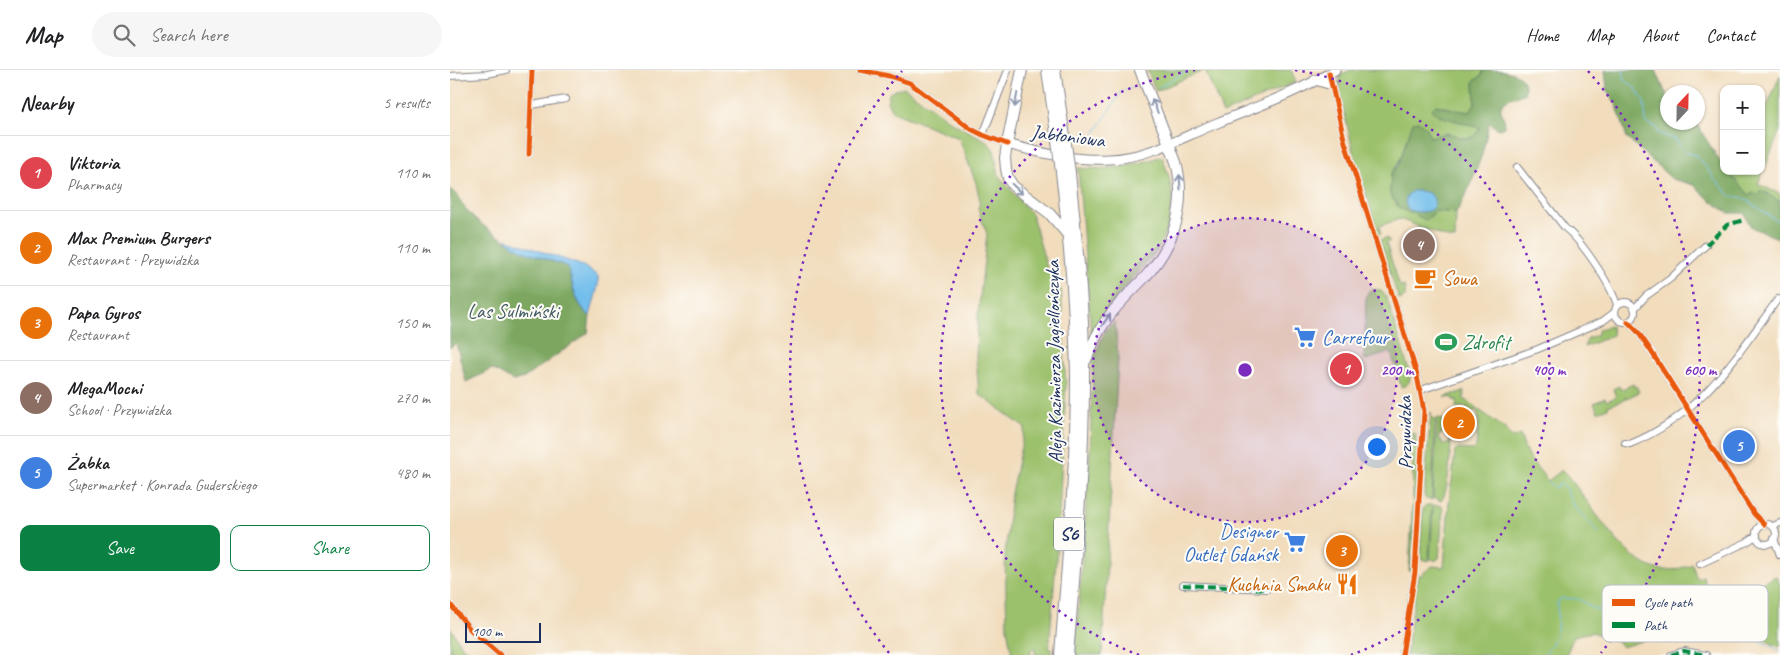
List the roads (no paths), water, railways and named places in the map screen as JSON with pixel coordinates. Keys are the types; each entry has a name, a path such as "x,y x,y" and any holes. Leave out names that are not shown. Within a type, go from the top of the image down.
{"highway":[{"path":"1022,70 1005,158 1008,178 1013,186 1049,213 1068,235"},
{"name":"Aleja Kazimierza Jagiellończyka","path":"1047,70 1062,142"},
{"name":"Aleja Kazimierza Jagiellończyka","path":"1055,70 1065,173 1073,298 1075,401 1072,483 1060,655"},
{"path":"1084,363 1105,322 1159,259 1172,237 1178,216 1179,175 1169,143 1140,70"},
{"name":"Aleja Kazimierza Jagiellończyka","path":"1065,173 1079,262 1084,363 1080,494 1068,655"}],"main road":[{"name":"Jabłoniowa","path":"1008,144 1038,152 1077,158 1126,158 1148,152 1259,106 1332,72"},
{"path":"1315,80 1332,85"}],"street":[{"path":"450,76 487,74 506,70"},
{"path":"529,154 532,70"},
{"name":"Jabłoniowa","path":"860,70 890,76 910,83 965,125 983,136 1008,144"},
{"path":"983,136 1008,70"},
{"name":"Przywidzka","path":"1332,72 1332,85 1344,139 1421,390 1424,416 1416,562 1402,655"},
{"path":"532,105 566,99"},
{"path":"1517,167 1565,228 1572,233 1611,289 1630,304 1631,319 1638,332 1754,514 1760,532"},
{"path":"1603,321 1616,309 1646,296 1670,279 1706,245"},
{"path":"1611,289 1618,319"},
{"path":"1625,444 1637,441 1662,428 1688,410 1713,386 1778,299"},
{"path":"1421,390 1514,358 1603,321 1631,319"},
{"path":"1780,523 1774,534 1780,554"},
{"path":"1760,532 1774,534"},
{"path":"1700,564 1747,542 1760,532 1774,534"},
{"path":"1183,585 1267,589"},
{"path":"450,604 470,629 500,655"},
{"path":"1671,655 1684,651 1706,655"}],"water":[{"path":"1412,191 1430,194 1434,201 1434,206 1428,211 1422,212 1409,210 1406,200"},
{"path":"506,239 583,266 598,276 598,286 590,316 578,300 568,267 517,248"}],"waterway":[{"path":"1159,87 1189,70"},
{"path":"1623,70 1625,80 1636,89 1644,102 1646,123 1656,127 1658,133 1676,140 1685,152 1697,156 1714,180 1731,197 1741,197 1780,223"},
{"path":"1094,135 1122,91 1135,87"},
{"path":"1548,482 1555,488 1561,484 1564,485 1573,505 1599,533"},
{"path":"1544,655 1553,642 1557,631 1557,603 1561,598 1579,599 1602,612"},
{"path":"1762,642 1780,651"}],"place":[{"name":"MegaMocni","path":"1419,245"},
{"name":"Sowa","path":"1425,278"},
{"name":"Carrefour","path":"1305,337"},
{"name":"Zdrofit","path":"1446,342"},
{"name":"Viktoria","path":"1346,369"},
{"name":"Max Premium Burgers","path":"1459,423"},
{"name":"Żabka","path":"1739,446"},
{"name":"Designer Outlet Gdańsk","path":"1295,542"},
{"name":"Papa Gyros","path":"1342,551"},
{"name":"Kuchnia Smaku","path":"1347,584"}],"park label":[{"name":"Las Sulmiński","path":"513,311"}]}
